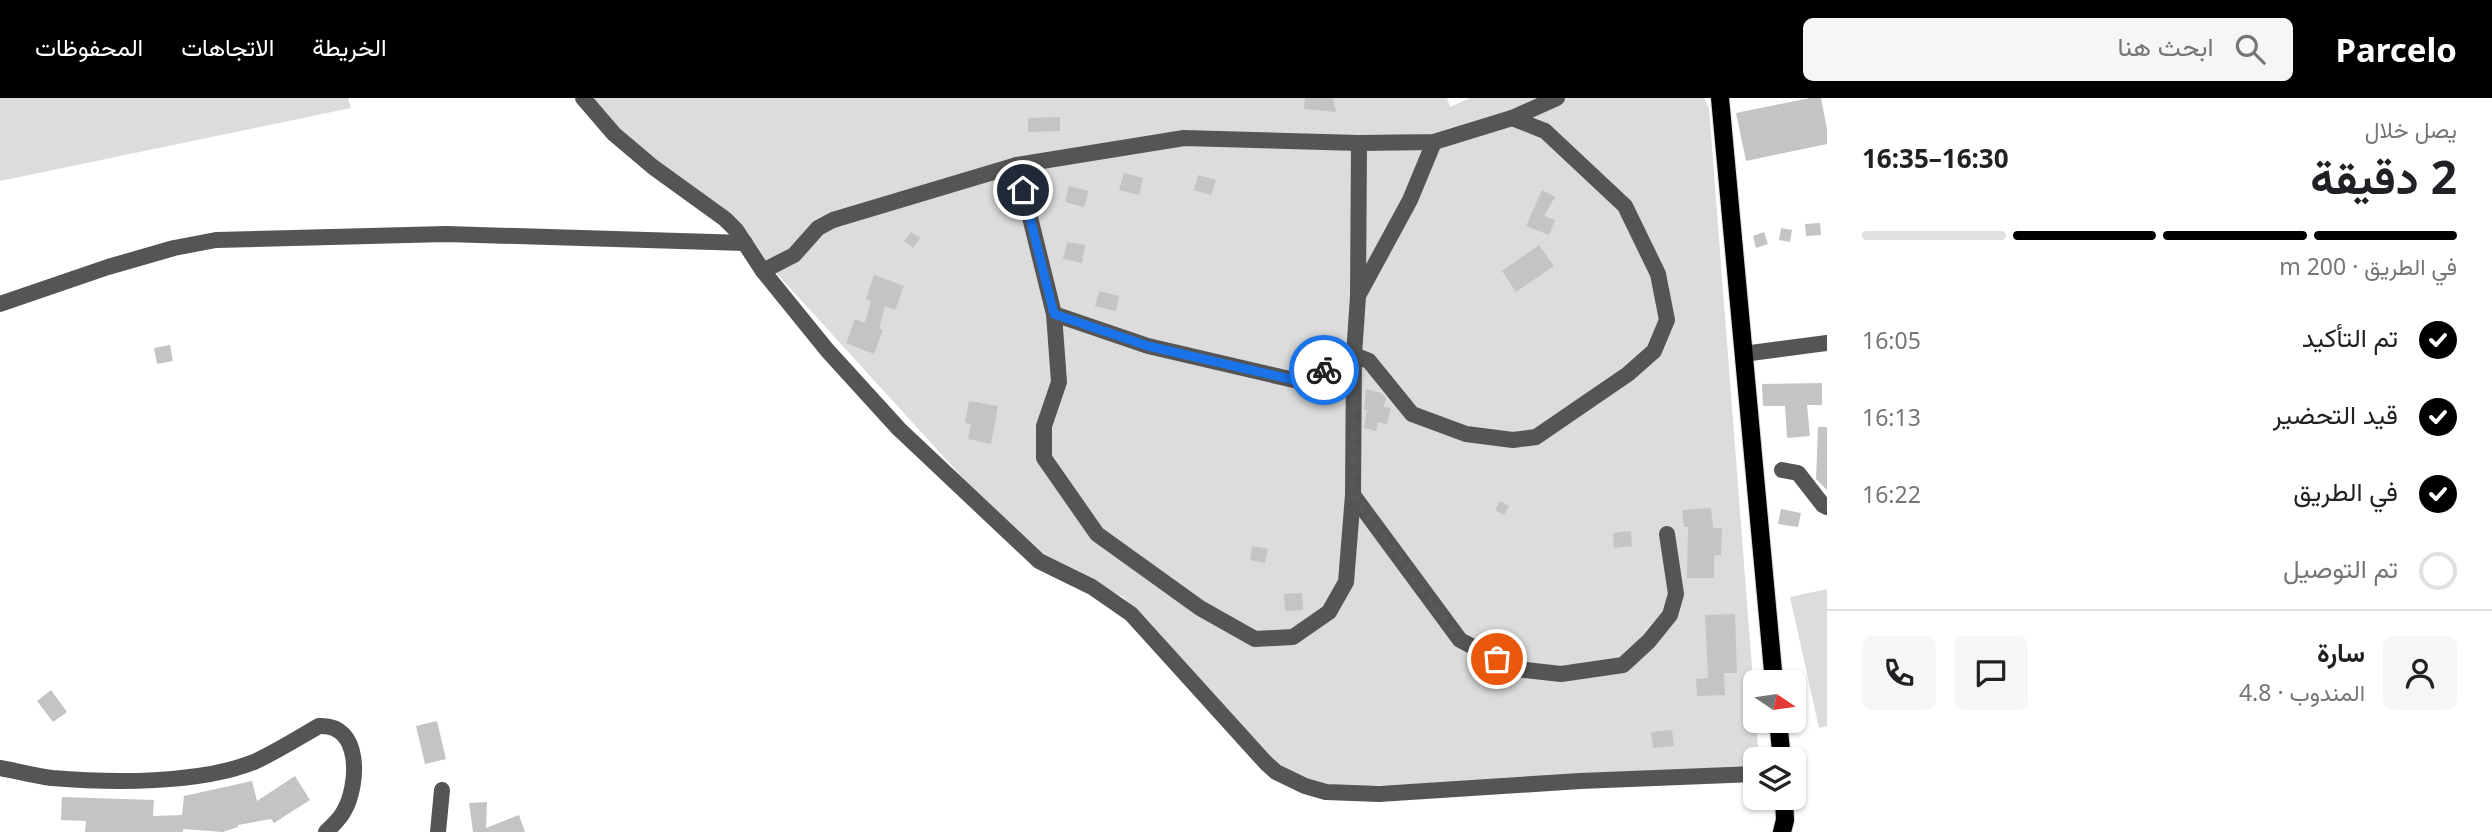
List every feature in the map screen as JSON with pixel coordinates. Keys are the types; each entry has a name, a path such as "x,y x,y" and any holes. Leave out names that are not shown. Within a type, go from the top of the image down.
{"main road":[{"path":"1720,98 1773,670"},
{"path":"1782,832 1783,810"}],"street":[{"path":"583,98 614,134 653,167 725,219 827,350 899,429 994,521 1039,561 1092,587 1131,614 1266,763 1290,780 1325,792 1379,794 1580,781 1743,774"},
{"path":"763,271 794,255 818,228 833,220 1017,165 1184,138 1359,143 1434,142 1512,118 1557,98"},
{"path":"1054,314 1148,346 1294,380 1318,374 1354,355 1369,361 1412,414 1466,434 1513,440 1536,437 1628,374 1654,351 1667,320 1658,274 1625,206 1545,131 1512,118"},
{"path":"1357,296 1410,200 1434,142"},
{"path":"1017,165 1054,314 1059,382 1044,426 1044,458 1097,534 1200,608 1255,639 1293,637 1329,611 1346,582 1353,495 1359,143"},
{"path":"0,304 148,255 216,240 446,234 745,243"},
{"path":"1743,354 1827,343"},
{"path":"1782,470 1798,473 1827,507"},
{"path":"1353,495 1460,640 1516,669 1560,674 1623,665 1632,657 1670,615 1675,594 1667,534"},
{"path":"0,768 50,778 106,780 158,780 212,774 255,761 319,726 328,725 344,736 352,751 355,767 354,784 345,810 326,832"},
{"path":"438,832 442,790"}],"shaded area":[{"path":"0,98 348,98 351,108 0,181"},
{"path":"590,98 1447,98 1450,107 1470,98 1704,98 1709,108 1752,670 1743,670 1743,733 1757,733 1758,747 1743,747 1743,770 1343,787 1281,775 1123,597 1033,555 749,243 634,155"},
{"path":"1827,589 1827,726 1819,728 1790,597"}],"building":[{"path":"1305,98 1333,98 1336,112 1304,109"},
{"path":"1821,98 1827,144 1746,161 1736,113"},
{"path":"1060,117 1060,131 1028,132 1028,118"},
{"path":"1124,173 1143,178 1139,195 1119,190"},
{"path":"1198,175 1216,180 1211,195 1194,190"},
{"path":"1069,186 1089,191 1084,207 1065,202"},
{"path":"1542,190 1555,197 1544,216 1555,220 1549,235 1526,226"},
{"path":"1820,223 1821,235 1806,236 1805,224"},
{"path":"1781,228 1792,230 1790,242 1779,240"},
{"path":"911,232 920,238 913,248 904,241"},
{"path":"1764,232 1768,244 1756,248 1753,236"},
{"path":"1067,242 1085,245 1082,263 1063,259"},
{"path":"1539,245 1554,266 1516,292 1502,271"},
{"path":"874,275 904,286 895,310 885,306 879,329 883,330 874,354 846,343 855,319 865,323 871,301 866,299"},
{"path":"1099,291 1119,296 1116,311 1095,306"},
{"path":"170,345 173,361 157,364 154,348"},
{"path":"1822,383 1822,405 1807,405 1810,436 1787,438 1785,406 1763,406 1762,384"},
{"path":"1366,389 1381,393 1386,398 1384,407 1391,408 1387,424 1378,422 1376,431 1364,428"},
{"path":"969,401 998,406 991,444 968,439 971,424 965,423"},
{"path":"1818,427 1827,427 1827,490 1816,479"},
{"path":"1500,501 1509,506 1504,515 1495,510"},
{"path":"1711,508 1713,528 1722,528 1721,555 1714,555 1714,578 1687,578 1688,527 1684,527 1682,510"},
{"path":"1781,509 1801,513 1798,527 1778,524"},
{"path":"1631,531 1632,546 1614,548 1613,533"},
{"path":"1252,546 1268,549 1265,563 1250,560"},
{"path":"1302,593 1303,610 1285,611 1284,594"},
{"path":"1735,614 1737,673 1724,673 1725,695 1697,696 1696,679 1708,678 1705,615"},
{"path":"1506,634 1507,644 1494,646 1493,636"},
{"path":"51,690 67,712 53,722 37,701"},
{"path":"437,721 446,759 425,764 416,726"},
{"path":"1672,730 1674,746 1653,748 1651,732"},
{"path":"295,776 310,800 274,823 271,819 238,825 223,832 183,829 183,832 85,832 86,821 61,820 62,797 154,800 153,816 182,815 184,796 252,781 257,801"},
{"path":"487,802 486,828 519,815 525,832 473,832 469,803"}],"way so far":[{"path":"1324,370 1354,355 1353,495 1460,640 1497,659"}],"route":[{"path":"1023,190 1054,314 1148,346 1294,380 1324,370"}]}
